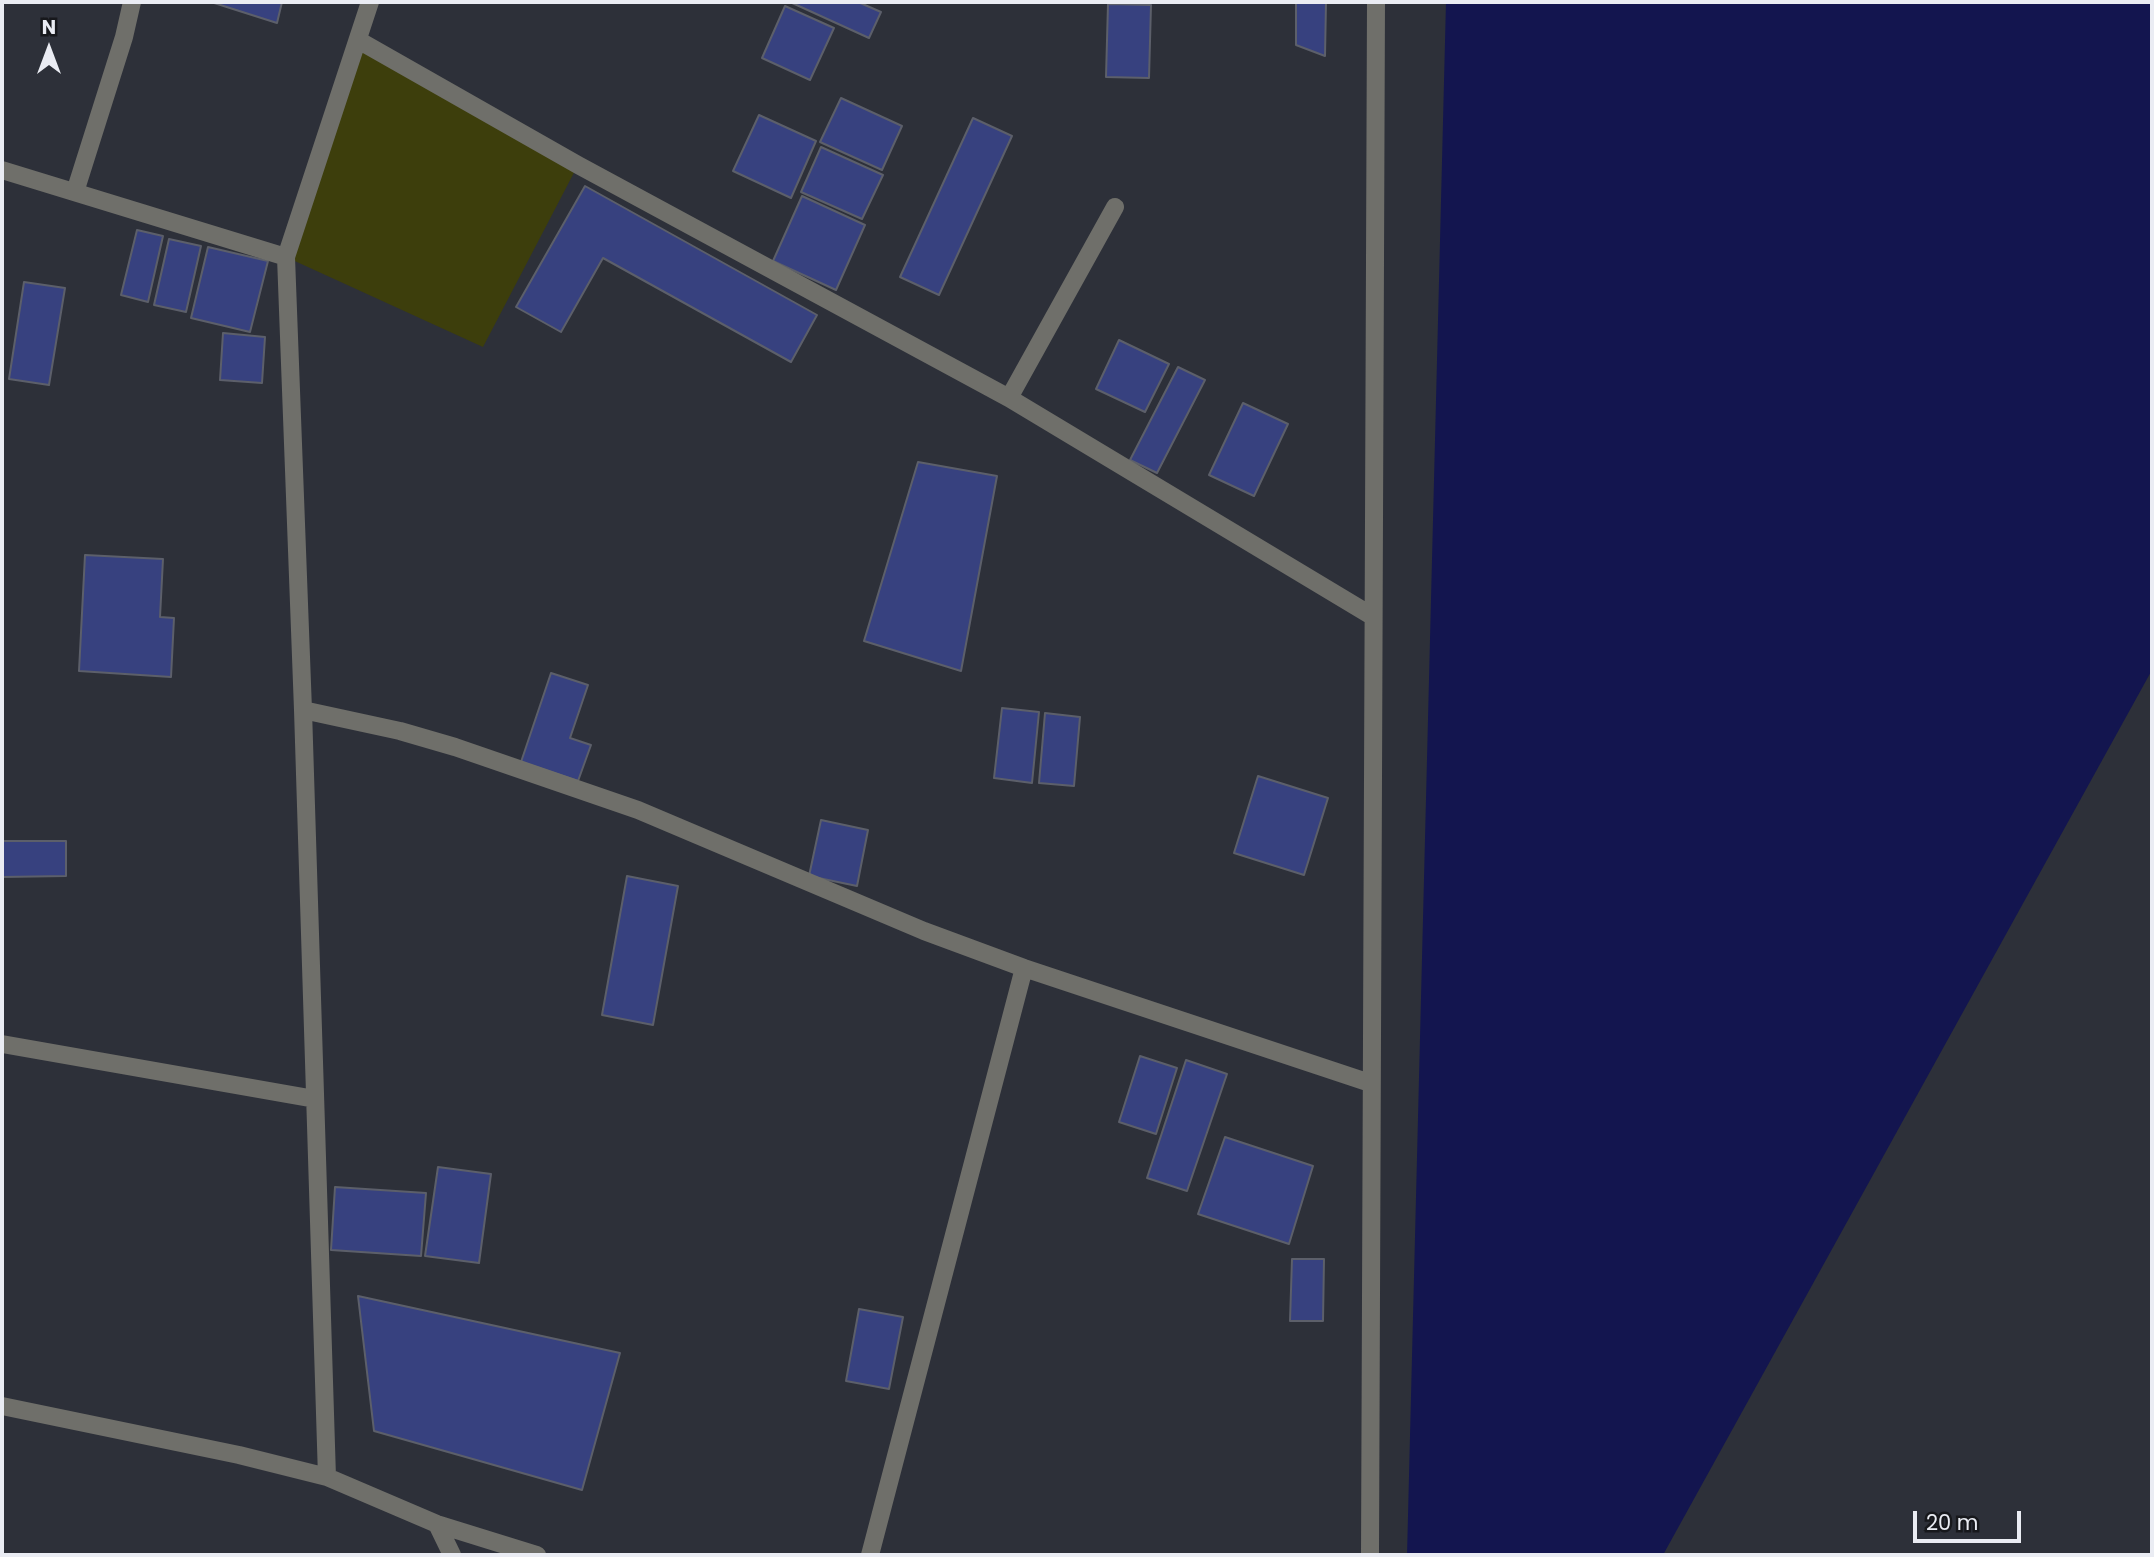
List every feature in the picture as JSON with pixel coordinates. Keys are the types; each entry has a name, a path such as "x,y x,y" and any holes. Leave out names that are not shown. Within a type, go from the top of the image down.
{"street":[{"path":"75,192 124,37 132,2"},
{"path":"327,1477 286,257 370,2"},
{"path":"1370,1555 1376,2"},
{"path":"358,40 578,165 1009,398 1372,616"},
{"path":"2,170 286,257"},
{"path":"1009,398 1115,207"},
{"path":"303,710 455,747 638,810 924,931 1024,968 1370,1083"},
{"path":"870,1555 1024,968"},
{"path":"2,1044 315,1099"},
{"path":"2,1406 239,1455 327,1477 437,1524 537,1555"},
{"path":"437,1524 452,1555"}],"shaded area":[{"path":"1446,2 2152,2 2152,670 1663,1555 1407,1555"},
{"path":"358,40 578,165 483,347 286,257"}],"building":[{"path":"211,2 282,2 277,23"},
{"path":"790,2 858,2 881,12 869,38"},
{"path":"1296,2 1326,2 1325,56 1296,45"},
{"path":"1108,4 1151,5 1149,78 1106,77"},
{"path":"785,6 834,28 810,80 762,58"},
{"path":"841,98 902,126 882,170 820,142"},
{"path":"759,115 816,141 791,198 733,171"},
{"path":"973,118 1012,136 939,295 900,277"},
{"path":"821,147 883,175 862,219 801,192"},
{"path":"585,186 817,315 791,362 603,258 561,332 516,307"},
{"path":"802,196 865,225 836,290 773,261"},
{"path":"137,230 163,236 148,302 121,295"},
{"path":"169,239 201,246 186,312 154,305"},
{"path":"208,247 268,261 250,332 191,318"},
{"path":"24,282 65,288 49,385 9,379"},
{"path":"223,333 265,337 262,383 220,380"},
{"path":"1119,340 1169,364 1145,412 1096,389"},
{"path":"1178,367 1205,380 1157,473 1130,460"},
{"path":"1243,403 1288,424 1254,496 1209,475"},
{"path":"918,462 997,476 961,671 864,641"},
{"path":"85,555 163,559 160,617 174,618 171,677 79,671"},
{"path":"551,673 588,685 570,738 591,745 578,781 521,762"},
{"path":"1002,708 1039,712 1032,783 994,778"},
{"path":"1045,713 1080,717 1074,786 1039,783"},
{"path":"1258,776 1328,798 1304,875 1234,853"},
{"path":"821,820 868,830 857,886 809,876"},
{"path":"2,841 66,841 66,876 2,877"},
{"path":"627,876 678,886 653,1025 602,1015"},
{"path":"1140,1056 1177,1068 1156,1134 1119,1122"},
{"path":"1186,1060 1227,1074 1187,1191 1147,1178"},
{"path":"1225,1137 1313,1166 1289,1244 1198,1214"},
{"path":"438,1167 491,1174 479,1263 425,1256"},
{"path":"335,1187 426,1193 421,1256 331,1250"},
{"path":"1292,1259 1324,1259 1323,1321 1290,1321"},
{"path":"358,1296 620,1353 582,1490 374,1431"},
{"path":"859,1309 903,1317 889,1389 846,1381"}]}
